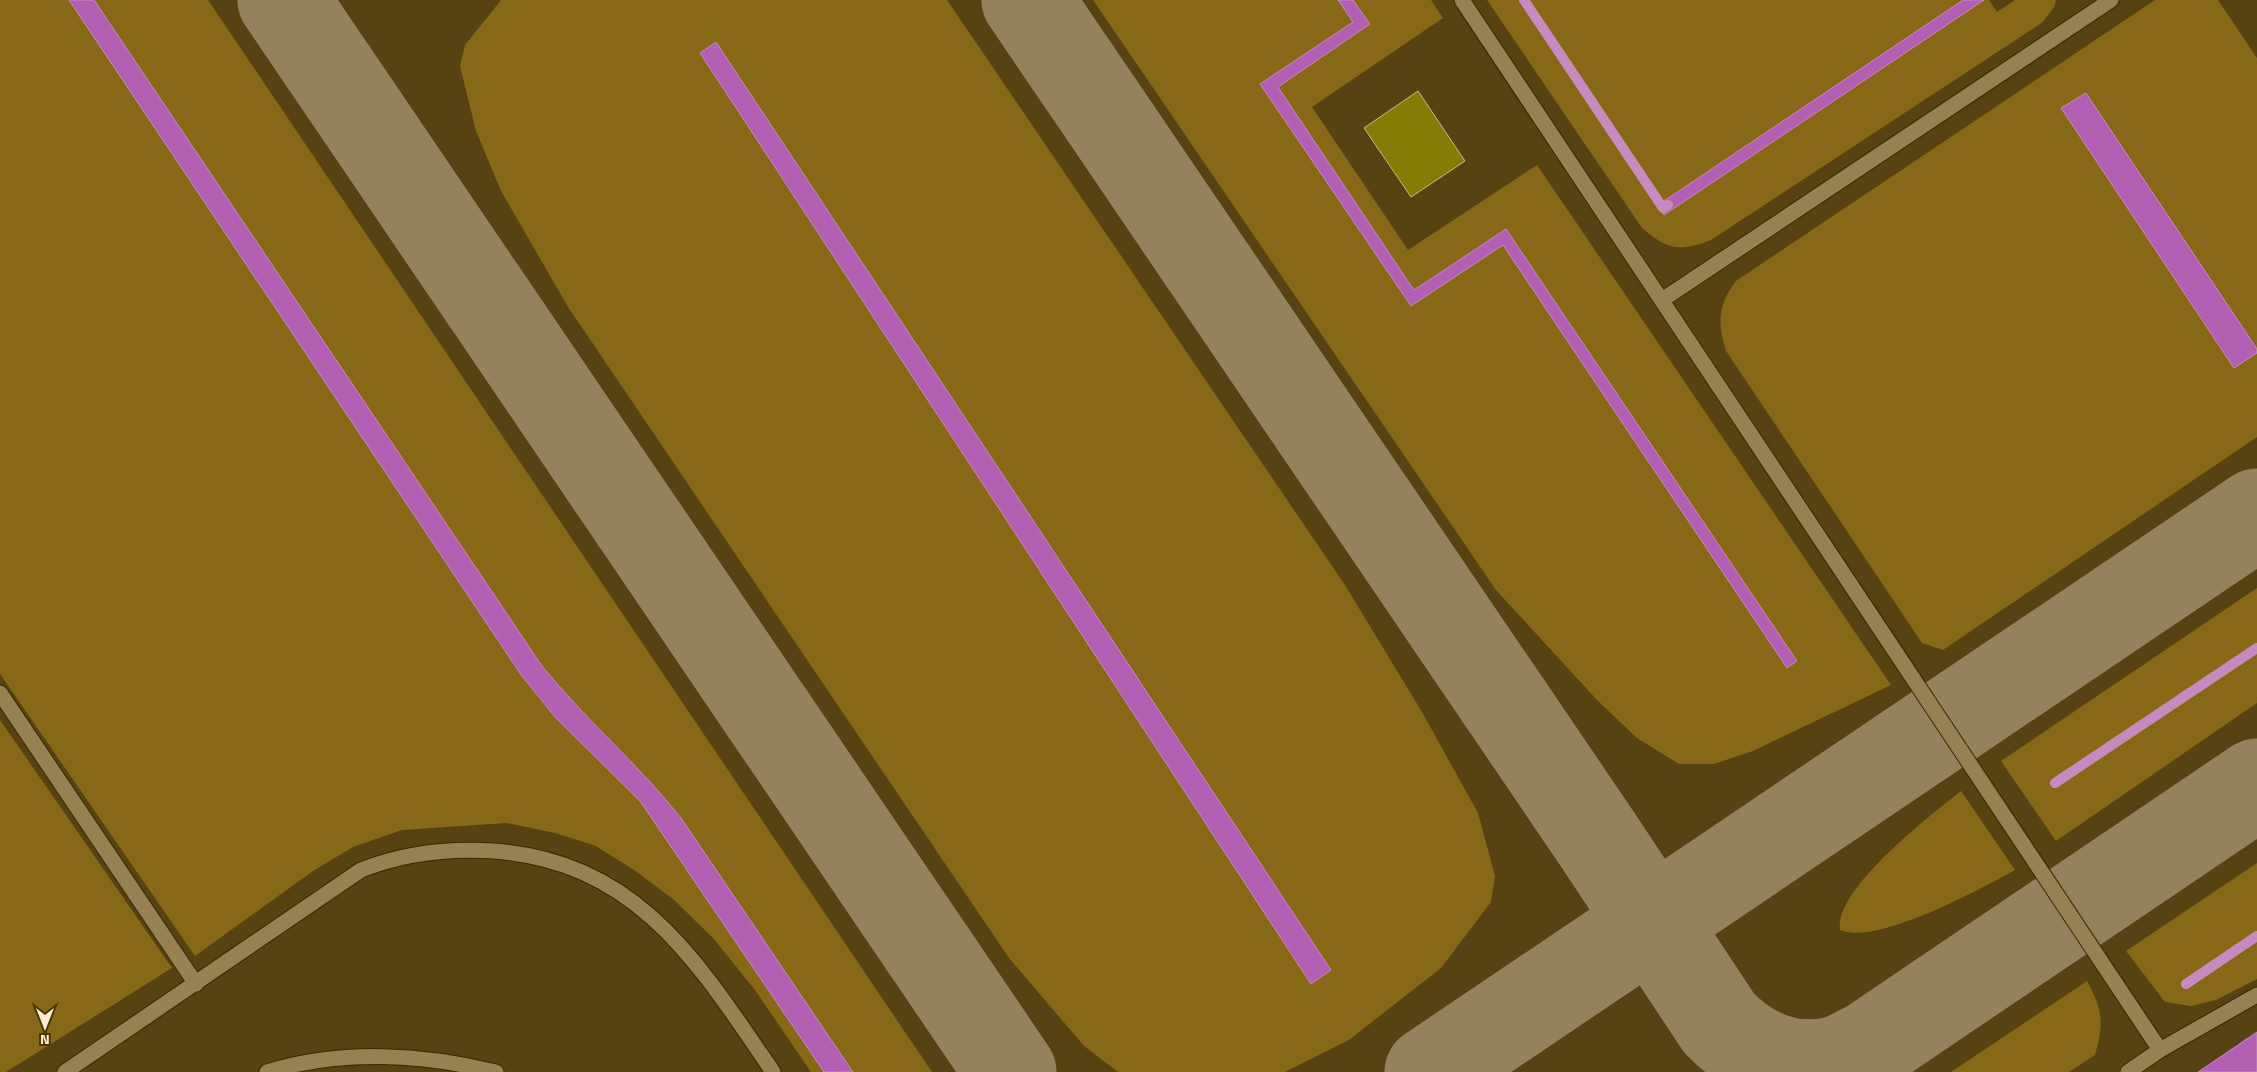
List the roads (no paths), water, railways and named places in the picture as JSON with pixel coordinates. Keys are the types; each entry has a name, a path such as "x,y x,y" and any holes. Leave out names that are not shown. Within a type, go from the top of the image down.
{"lane":[{"path":"1462,0 2160,1050"},
{"path":"1662,300 2111,0"},
{"path":"0,693 196,984"},
{"path":"65,1072 361,870 386,860 414,854 449,850 522,853 554,860 582,871 615,889 653,918 687,951 715,986 773,1072"},
{"path":"2128,1072 2160,1050 2257,995"},
{"path":"268,1072 325,1060 365,1057 412,1058 496,1072"}],"waterway":[{"path":"1524,0 1663,208 1668,205"},
{"path":"2055,783 2257,648"},
{"path":"2186,984 2257,936"}]}
